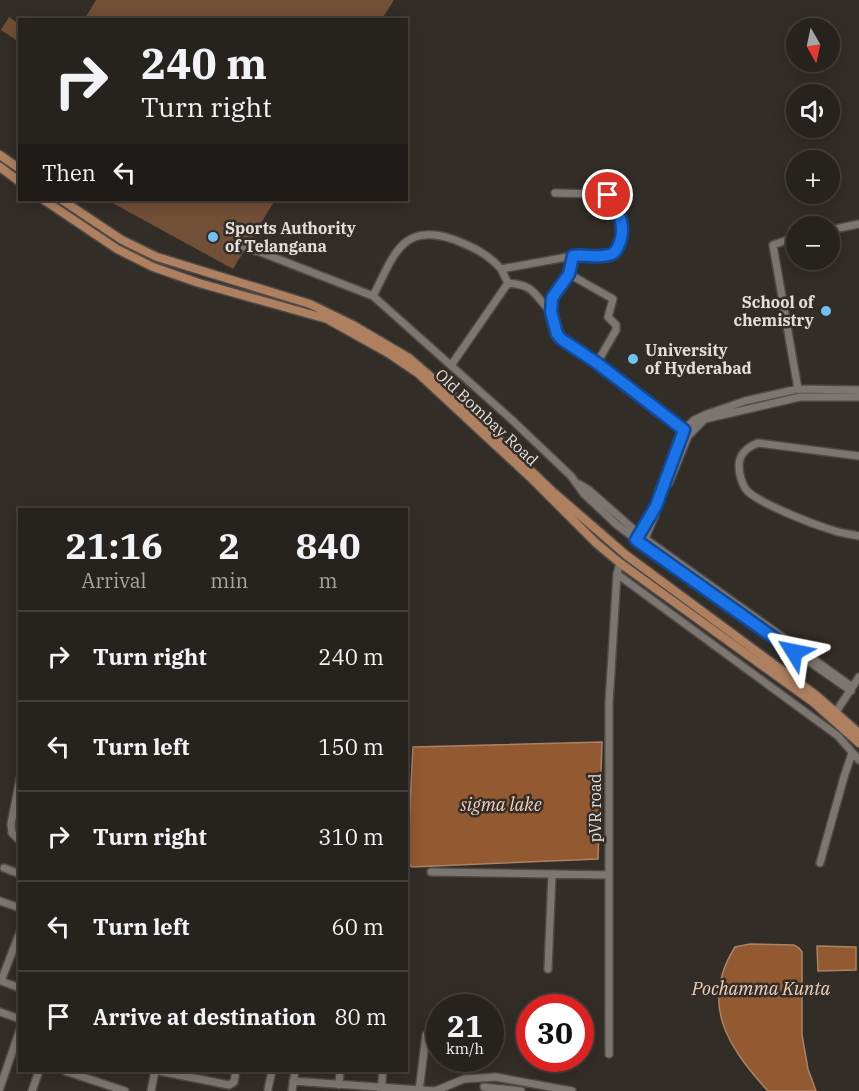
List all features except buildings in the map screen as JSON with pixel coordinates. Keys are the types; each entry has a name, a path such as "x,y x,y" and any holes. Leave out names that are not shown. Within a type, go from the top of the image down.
{"main road":[{"path":"18,168 4,157 1,168 18,181"},
{"name":"Old Bombay Road","path":"45,201 117,249 153,267 199,283 327,319 388,352 419,375 620,563 813,702 859,743"},
{"name":"Old Bombay Road","path":"64,201 122,240 157,257 310,304 353,325 409,358 626,555 836,712 859,733"}],"street":[{"path":"501,269 584,254 599,256 611,254 617,250 621,239 621,219 610,196 555,193"},
{"path":"840,228 859,224"},
{"path":"374,296 396,253 407,240 421,234 438,234 475,248 501,269 508,283"},
{"path":"786,240 773,245 798,389"},
{"path":"234,244 374,296 452,364 576,482 584,494 641,539 852,689"},
{"path":"573,256 569,274 552,298 551,312 557,334 684,430"},
{"path":"569,274 613,298 608,317 616,330 597,363"},
{"path":"452,364 508,283"},
{"path":"508,283 524,284 533,289 537,298 551,312"},
{"path":"641,539 656,506 684,430 694,420 745,401 798,389 859,390"},
{"path":"641,539 688,436 705,419 800,397 859,397"},
{"path":"859,456 759,443 744,452 739,460 739,473 745,488 759,500 814,524 859,536"},
{"name":"pVR road","path":"609,1054 609,703 617,574 620,563"},
{"path":"617,574 838,736 859,760"},
{"path":"836,712 859,677"},
{"path":"820,863 852,753"},
{"path":"18,804 11,824 12,833 18,839"},
{"path":"4,868 18,873"},
{"path":"430,872 609,875"},
{"path":"548,969 552,874"},
{"path":"0,901 18,907"},
{"path":"18,937 1,981 18,987"},
{"path":"0,1012 18,1018"},
{"path":"0,1088 18,1035"},
{"path":"419,1091 426,1035"},
{"path":"32,1091 39,1072"},
{"path":"68,1072 125,1091"},
{"path":"151,1091 157,1072"},
{"path":"167,1072 198,1075 229,1085 234,1082 236,1072"},
{"path":"268,1089 272,1072"},
{"path":"292,1091 295,1072"},
{"path":"339,1085 340,1072"},
{"path":"382,1089 384,1072"},
{"path":"487,1077 484,1089 520,1091 521,1081"},
{"path":"293,1081 419,1091 443,1089 464,1079 487,1077 572,1091"}],"shaded area":[{"path":"96,0 394,0 383,18 85,18"},
{"path":"9,17 18,23 18,41 1,30"},
{"name":"Sports Authority of Telangana","path":"109,201 274,201 233,269"}],"water":[{"name":"sigma lake","path":"602,742 598,859 412,867 408,863 408,843 413,747"},
{"name":"Pochamma Kunta","path":"750,944 794,945 802,952 802,1035 808,1069 816,1091 768,1091 730,1041 719,1006 719,987 724,968 735,947"},
{"path":"817,946 856,947 856,970 818,971"}],"place":[{"name":"Sports Authority of Telangana","path":"213,237"},
{"name":"School of chemistry","path":"826,311"},
{"name":"University of Hyderabad","path":"633,359"}],"route":[{"path":"608,195 621,219 623,229 617,250 611,254 599,256 584,254 573,256 569,274 552,298 551,312 557,334 561,339 597,363 684,430 656,506 636,540 794,652"}]}
